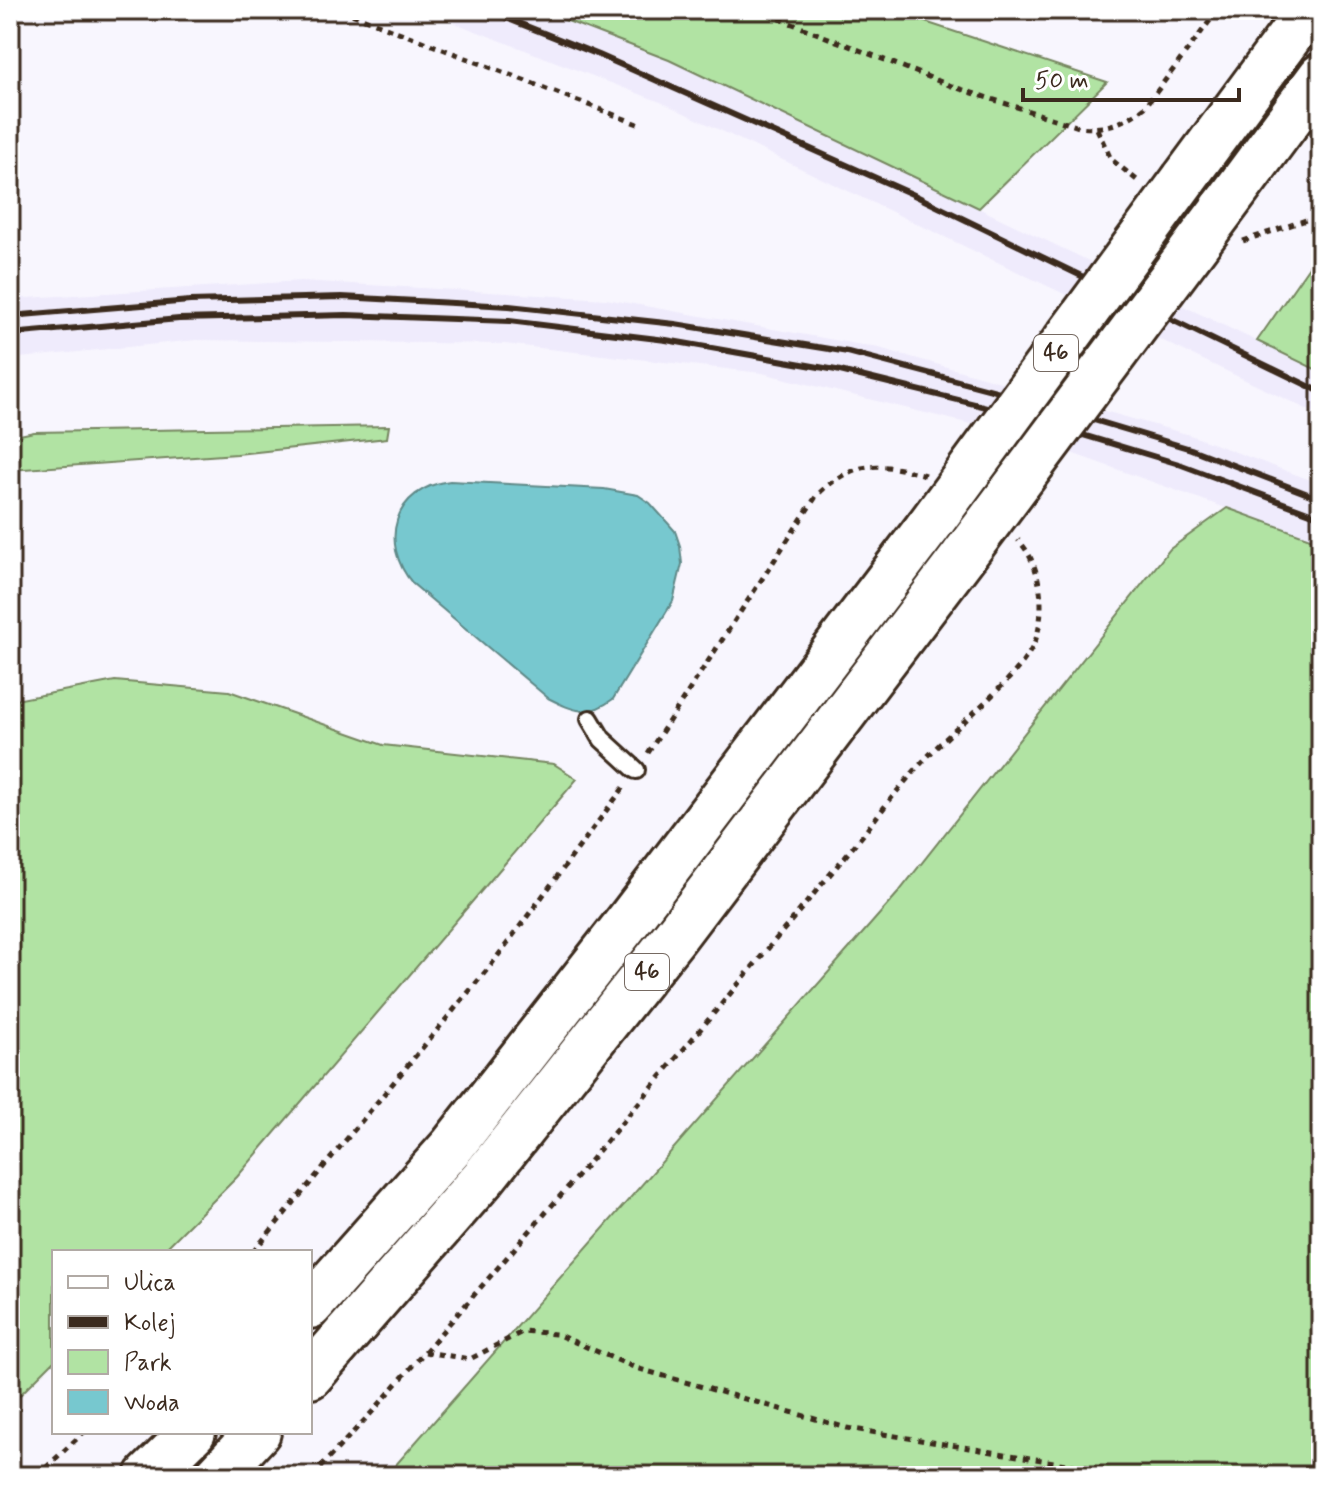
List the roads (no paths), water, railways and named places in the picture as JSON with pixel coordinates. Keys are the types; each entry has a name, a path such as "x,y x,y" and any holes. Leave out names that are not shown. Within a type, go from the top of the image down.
{"main road":[{"name":"46","path":"312,1304 453,1145 629,920 928,527 1309,10"},
{"name":"46","path":"312,1374 484,1177 685,923 965,554 1236,225 1321,76"},
{"path":"148,1476 191,1434"},
{"path":"217,1476 256,1434"}],"lane":[{"path":"590,719 602,739 636,770"}],"water":[{"path":"450,481 604,489 638,495 650,503 675,531 682,564 673,601 613,699 596,709 581,710 548,698 413,584 402,568 396,551 397,519 416,494"}],"railway":[{"path":"486,10 599,55 912,194 1321,392"},
{"path":"10,316 190,301 342,297 509,306 675,324 848,352 1007,394 1191,449 1321,499"},
{"path":"10,334 179,319 346,315 509,321 666,340 836,370 1007,412 1179,464 1321,517"}]}
